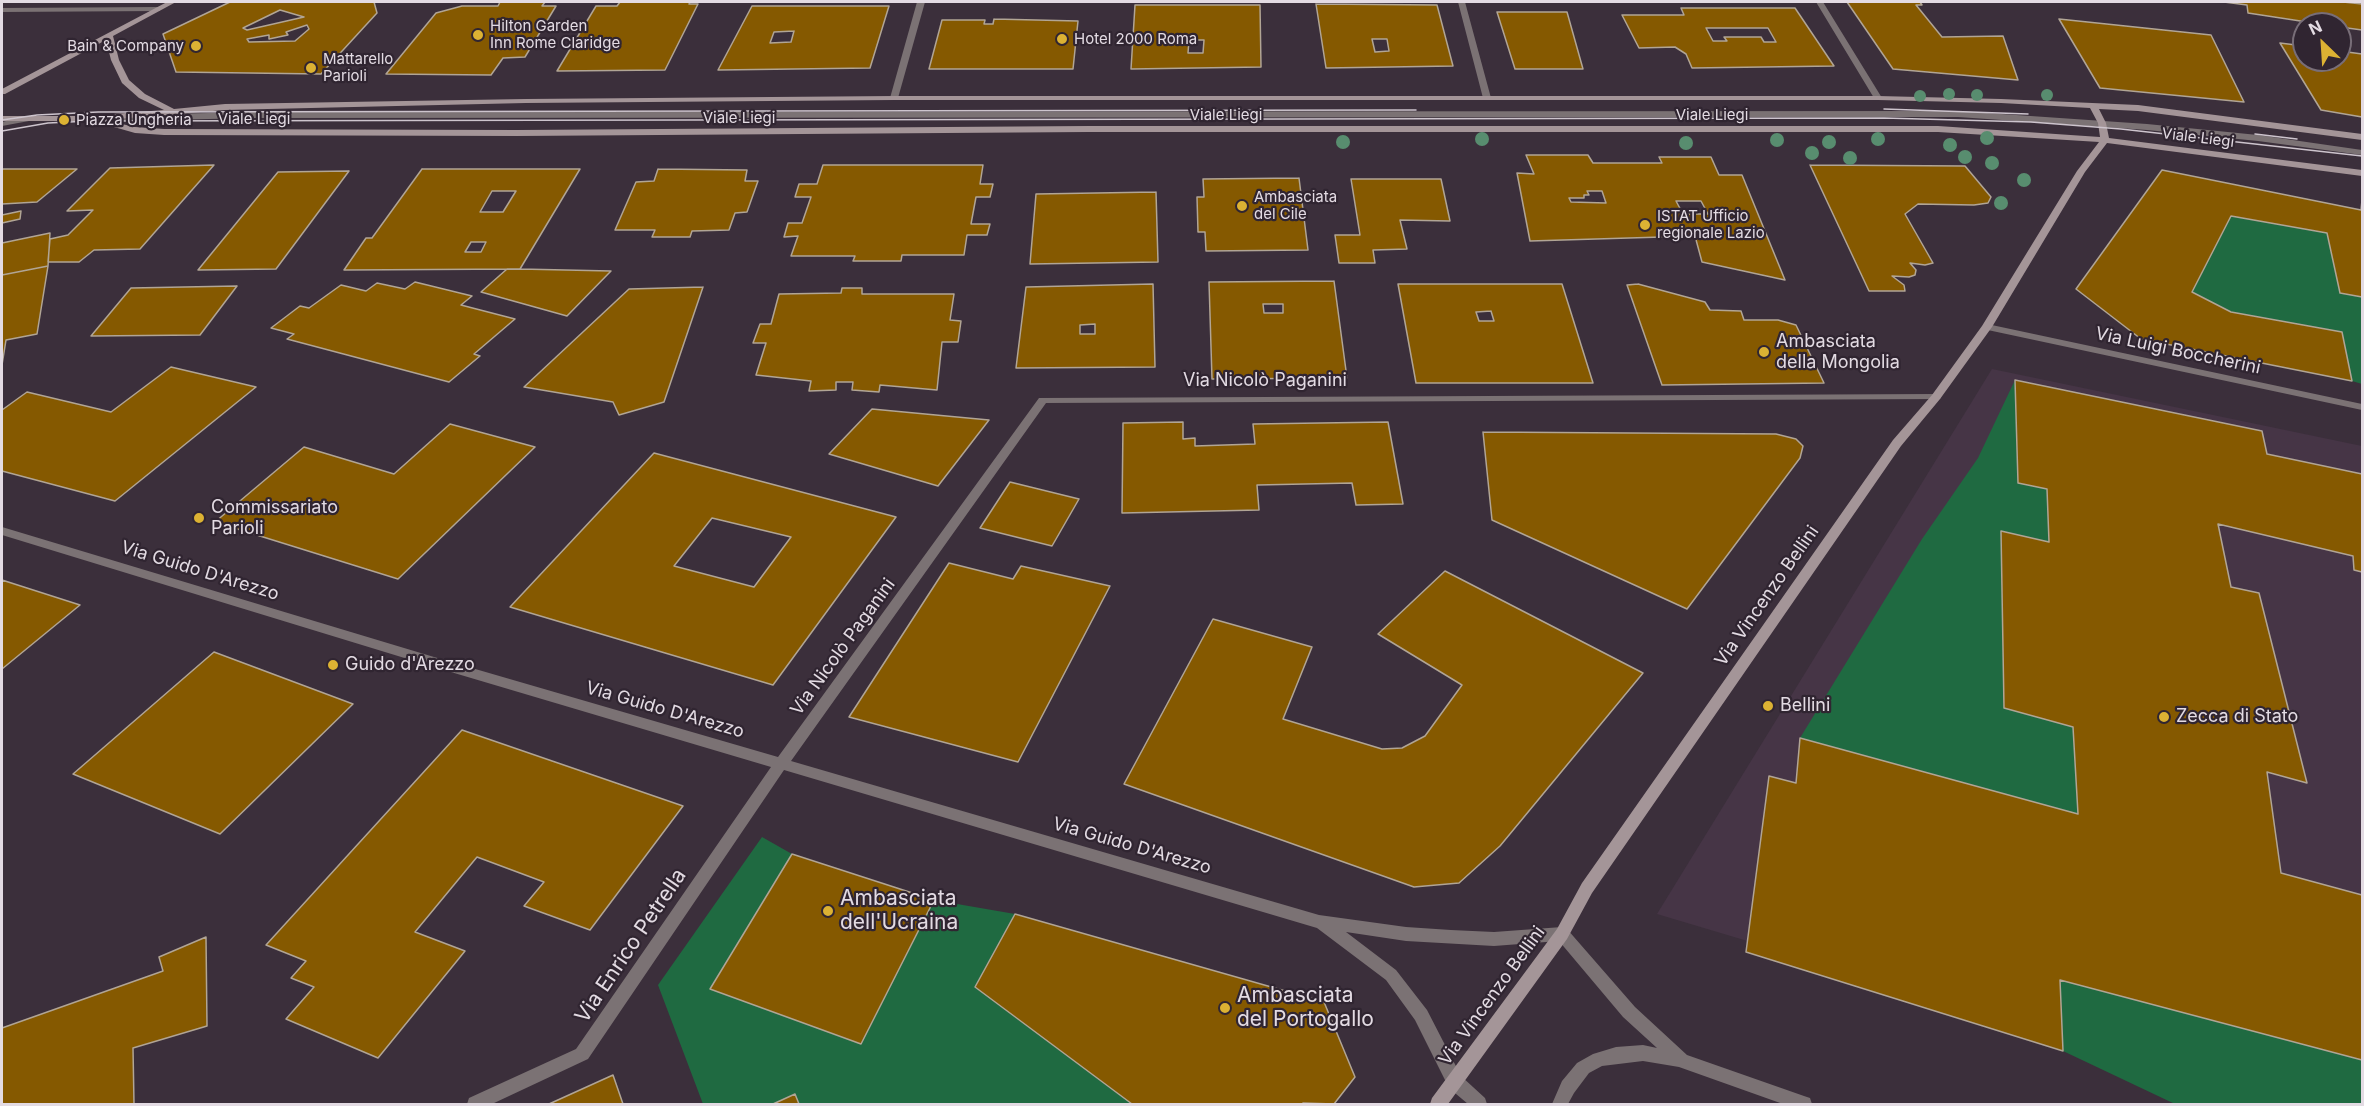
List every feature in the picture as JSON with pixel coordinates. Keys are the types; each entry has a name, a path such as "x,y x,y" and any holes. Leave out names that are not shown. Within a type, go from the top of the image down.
{"main road":[{"path":"2,92 172,2"},
{"path":"109,35 115,60 125,81 142,96 172,111"},
{"name":"Viale Liegi","path":"88,119 242,106 894,98 1878,98 2093,105 2229,119 2362,137"},
{"path":"2093,105 2102,123 2105,140"},
{"path":"2,119 88,119"},
{"name":"Viale Liegi","path":"88,119 135,130 164,132 1906,129 2002,132 2105,140 2362,173"},
{"name":"Via Vincenzo Bellini","path":"1438,1104 1562,934 1587,888 1890,452 1936,397 1987,327 2081,171 2105,140"}],"street":[{"path":"894,98 921,2"},
{"path":"1461,2 1487,98"},
{"path":"1819,2 1878,98"},
{"path":"2,10 157,9"},
{"name":"Viale Liegi","path":"88,119 254,115 1879,113 1968,115 2102,123 2258,138 2362,153"},
{"path":"2,124 26,119"},
{"name":"Via Luigi Boccherini","path":"1987,327 2362,407"},
{"name":"Via Nicolò Paganini","path":"781,764 1043,400 1936,397"},
{"name":"Via Guido D'Arezzo","path":"2,531 1319,922 1406,934 1451,937 1494,939 1562,934"},
{"name":"Via Enrico Petrella","path":"475,1104 582,1054 781,764"},
{"name":"Via Guido D'Arezzo","path":"1319,922 1382,967 1405,991 1430,1032 1455,1082"},
{"path":"1562,934 1629,1012 1682,1061"},
{"path":"1560,1104 1568,1087 1583,1068 1599,1059 1616,1054 1643,1053 1682,1061 1804,1104"},
{"path":"1455,1082 1479,1104"}],"shaded area":[{"name":"Zecca di Stato","path":"1992,369 2362,446 2362,1104 2294,1104 1657,914"}],"green space":[{"path":"2231,216 2327,233 2340,293 2362,297 2362,384 2352,381 2341,332 2231,312 2192,292"},
{"path":"2015,380 2018,483 2047,489 2049,542 2001,531 2004,708 2073,727 2078,814 1800,738 1922,539 1978,458"},
{"path":"762,837 792,854 711,989 861,1044 934,900 1015,914 975,987 1132,1104 703,1104 658,985"},
{"path":"2060,980 2362,1060 2362,1104 2175,1104 2063,1051"}],"building":[{"path":"230,2 374,2 377,13 321,74 176,72 163,34","holes":["280,10 304,17 247,30 243,28","307,25 309,29 295,41 249,42 247,39 269,35 269,39 288,35 286,32"]},
{"name":"Hilton Garden Inn Rome Claridge","path":"500,2 545,2 542,6 556,6 525,57 503,58 491,75 386,74 436,13 462,6 498,6"},
{"path":"620,2 698,4 665,70 557,71 596,6 617,6"},
{"path":"1847,2 1920,2 1922,5 1916,5 1942,37 2003,36 2018,80 1893,69"},
{"path":"2224,2 2362,4 2362,30 2352,29 2352,12 2292,12 2292,20 2248,13 2247,5"},
{"path":"1316,4 1437,5 1453,66 1326,68","holes":["1372,39 1387,39 1389,51 1375,52"]},
{"path":"1135,5 1260,5 1261,67 1131,69","holes":["1189,40 1204,40 1203,53 1188,53"]},
{"path":"752,6 889,6 870,68 718,70","holes":["794,31 791,42 770,43 774,32"]},
{"path":"1681,8 1795,8 1834,66 1692,68 1686,54 1675,47 1639,48 1622,15 1684,15","holes":["1706,28 1768,28 1776,42 1764,42 1761,37 1724,37 1727,41 1713,41"]},
{"path":"1497,12 1567,12 1583,69 1515,69"},
{"path":"994,19 1078,21 1073,69 929,69 942,20 985,20 984,24 993,24"},
{"path":"2059,19 2211,35 2244,102 2100,88"},
{"path":"2280,43 2292,44 2292,63"},
{"path":"2352,53 2362,54 2362,117 2321,110 2298,72 2352,72"},
{"name":"ISTAT Ufficio regionale Lazio","path":"1526,155 1588,155 1593,163 1662,163 1659,157 1711,157 1719,175 1742,175 1785,280 1702,262 1695,236 1530,241 1517,173 1534,174","holes":["1587,191 1602,191 1606,203 1571,202 1569,198 1584,198 1584,195 1589,195","1676,201 1701,201 1708,214 1683,214"]},
{"path":"214,165 140,249 94,250 79,262 48,262 50,239 68,235 93,210 67,211 110,168"},
{"path":"823,165 983,165 980,184 993,184 990,197 976,197 971,224 990,224 987,235 967,235 964,255 902,255 901,261 853,261 855,256 791,256 798,236 784,237 788,223 802,223 811,197 795,197 799,184 817,184"},
{"path":"1810,165 1965,166 1991,197 1988,203 1974,205 1918,204 1905,214 1933,263 1925,265 1910,263 1916,270 1915,275 1892,276 1904,285 1905,291 1869,291"},
{"path":"2,169 77,169 37,202 2,204"},
{"path":"422,169 580,169 520,269 344,270 366,238 372,238","holes":["492,191 516,191 503,212 480,212","471,242 486,242 481,252 465,252"]},
{"path":"658,169 747,170 745,181 758,181 747,212 735,213 729,230 692,231 690,237 652,237 655,230 615,230 636,182 654,181"},
{"path":"2162,170 2361,210 2362,200 2362,297 2340,293 2327,233 2231,216 2192,292 2231,312 2342,332 2352,381 2141,339 2076,289"},
{"path":"349,171 276,269 198,270 278,172"},
{"path":"1299,178 1308,250 1206,251 1205,232 1198,232 1197,197 1204,197 1203,179"},
{"path":"1351,179 1441,179 1450,221 1400,220 1407,249 1373,250 1375,263 1339,263 1335,235 1360,235"},
{"path":"1156,192 1158,262 1030,264 1036,194"},
{"path":"21,211 20,219 2,223 2,215"},
{"path":"50,233 48,266 2,275 2,243"},
{"path":"48,266 37,334 6,340 2,365 2,275"},
{"path":"507,269 611,271 567,316 481,292"},
{"path":"1334,281 1347,378 1212,379 1209,282","holes":["1263,304 1283,304 1283,313 1264,313"]},
{"path":"415,282 472,296 461,305 515,319 474,354 480,356 449,382 287,339 294,334 271,328 300,306 309,308 341,285 366,291 377,283 405,289"},
{"path":"1153,284 1155,367 1016,368 1026,287","holes":["1095,324 1095,334 1080,334 1080,325"]},
{"path":"1398,284 1562,284 1593,383 1416,383","holes":["1491,311 1494,321 1479,321 1476,312"]},
{"path":"1638,284 1705,302 1710,310 1741,311 1744,320 1778,320 1796,325 1824,383 1662,385 1627,285"},
{"path":"237,286 200,335 91,336 131,288"},
{"path":"703,287 664,402 619,415 613,402 524,387 629,289"},
{"path":"842,288 862,288 862,294 954,294 950,320 961,321 958,342 942,342 937,390 880,385 879,392 852,390 853,382 836,382 836,390 809,391 811,381 756,375 766,343 753,343 760,324 771,324 779,294 841,293"},
{"path":"171,367 256,387 115,501 2,471 2,410 27,392 111,412"},
{"name":"Zecca di Stato","path":"2015,380 2262,431 2267,454 2362,474 2362,572 2354,570 2353,556 2218,524 2231,587 2259,593 2307,783 2267,772 2281,873 2362,895 2362,1060 2060,980 2063,1051 1746,952 1769,776 1796,783 1800,738 2078,814 2073,727 2004,708 2001,531 2049,542 2047,489 2018,483"},
{"path":"872,409 989,420 938,486 829,454"},
{"path":"1183,422 1183,439 1195,438 1195,446 1255,444 1253,424 1388,422 1403,504 1356,505 1352,483 1257,485 1259,510 1122,513 1123,423"},
{"path":"450,424 535,447 398,579 215,522 304,447 394,474"},
{"path":"1483,432 1776,434 1796,439 1803,446 1800,458 1687,609 1492,520"},
{"path":"654,453 896,517 773,685 510,607","holes":["712,518 791,537 754,587 674,566"]},
{"path":"1010,482 1079,499 1052,546 980,528"},
{"path":"949,563 1013,579 1021,566 1110,586 1018,762 849,717"},
{"path":"1445,571 1643,673 1500,846 1459,883 1414,887 1124,784 1213,619 1312,647 1283,719 1382,749 1402,748 1425,736 1462,685 1378,634"},
{"path":"2,580 80,605 2,669"},
{"path":"214,652 353,704 220,834 73,774"},
{"path":"462,730 683,806 590,930 524,906 544,882 477,857 415,932 465,951 378,1058 286,1019 314,987 291,978 306,961 266,945"},
{"path":"792,854 934,900 861,1044 710,989"},
{"path":"1015,914 1324,1002 1355,1077 1334,1104 1132,1104 975,987"},
{"path":"206,937 207,1026 133,1048 134,1104 2,1104 2,1028 163,971 159,957"},
{"path":"613,1075 623,1104 549,1104"},
{"path":"795,1094 799,1104 773,1104"}],"tram line":[{"path":"1884,109 2028,114"},
{"path":"2,120 37,115 98,112 1416,110"},
{"path":"2,131 48,123 90,121 1884,118 2031,122 2121,129 2362,156"},
{"path":"2255,134 2297,139"}],"place":[{"name":"Hilton Garden Inn Rome Claridge","path":"478,35"},
{"name":"Hotel 2000 Roma","path":"1062,39"},
{"name":"Bain & Company","path":"196,46"},
{"name":"Mattarello Parioli","path":"311,68"},
{"name":"Piazza Ungheria","path":"64,120"},
{"name":"Ambasciata del Cile","path":"1242,206"},
{"name":"ISTAT Ufficio regionale Lazio","path":"1645,225"},
{"name":"Ambasciata della Mongolia","path":"1764,352"},
{"name":"Commissariato Parioli","path":"199,518"},
{"name":"Guido d'Arezzo","path":"333,665"},
{"name":"Bellini","path":"1768,706"},
{"name":"Zecca di Stato","path":"2164,717"},
{"name":"Ambasciata dell'Ucraina","path":"828,911"},
{"name":"Ambasciata del Portogallo","path":"1225,1008"}]}
